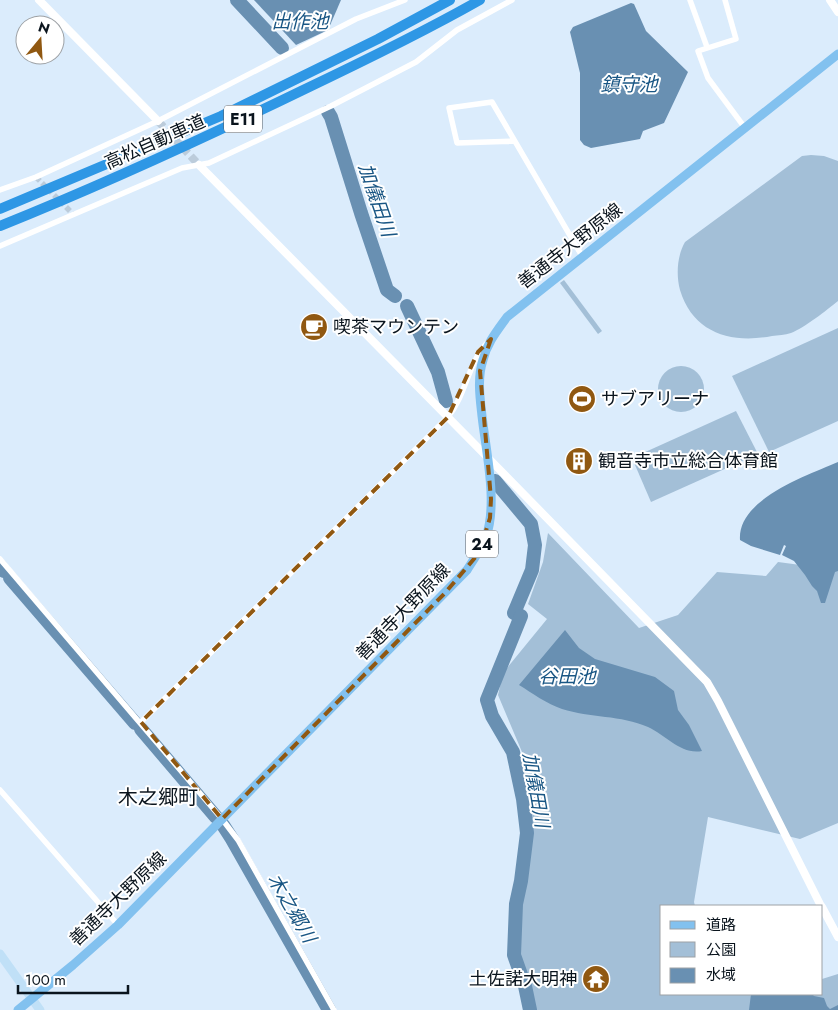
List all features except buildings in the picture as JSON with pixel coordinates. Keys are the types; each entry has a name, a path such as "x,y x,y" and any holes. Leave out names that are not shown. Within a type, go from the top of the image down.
{"highway":[{"name":"高松自動車道","path":"0,209 221,116 378,39 450,0"},
{"name":"高松自動車道","path":"0,226 81,194 225,128 383,52 480,0"}],"main road":[{"name":"善通寺大野原線","path":"18,1010 118,925 467,570 479,553 486,536 490,518 491,499 480,400 482,360 490,339 512,313 838,54"},
{"path":"0,954 40,1010"}],"street":[{"path":"39,0 158,121"},
{"path":"0,190 36,177 158,121 356,19 405,0"},
{"path":"0,246 182,168 209,163 323,110 416,62 457,30 512,0"},
{"path":"690,0 706,47"},
{"path":"724,0 736,39 698,51 708,78 745,128"},
{"path":"830,0 838,12"},
{"path":"514,141 457,143 449,108 492,102 582,256"},
{"path":"199,165 487,456 706,682 718,701 821,905"},
{"path":"141,722 448,417 456,408 478,352 490,339"},
{"path":"0,559 222,818 238,840 334,1010"},
{"path":"0,790 118,925"},
{"path":"823,909 838,937"}],"highlighted area":[{"path":"491,339 480,371 491,499 490,518 479,553 445,593 222,819 141,722 448,417 478,352"}],"green space":[{"path":"802,156 824,156 838,161 838,301 809,323 796,331 786,334 742,338 728,336 704,326 686,305 680,290 678,266 680,253 685,242"},
{"path":"564,280 602,331 598,334 560,283"},
{"path":"838,328 838,421 769,452 732,376"},
{"path":"686,366 698,372 703,380 703,398 698,406 690,411 676,412 664,406 659,398 658,384 664,372 672,367"},
{"path":"736,411 758,454 651,502 632,458"},
{"path":"548,533 639,628 678,615 717,572 766,576 778,562 838,570 838,823 800,839 708,817 695,905 660,905 660,995 823,995 823,979 838,974 838,1010 531,1010 529,991 520,959 519,921 533,830 522,752 498,695 503,673 547,619 528,604 543,562"}],"water":[{"name":"出作池","path":"254,0 341,0 328,30 296,45"},
{"name":"鎮守池","path":"631,3 634,4 646,31 688,72 664,123 643,131 640,139 591,148 584,145 580,140 580,73 570,32 573,27"},
{"path":"838,462 838,571 835,572 825,603 821,603 817,591 794,561 782,555 786,546 784,545 780,555 751,546 740,540 742,525 750,512 762,501 777,490"},
{"name":"谷田池","path":"565,630 579,648 595,659 655,677 674,691 678,710 689,725 702,751 687,750 680,747 655,730 638,723 583,714 556,707 519,685"},
{"path":"751,995 813,995 824,998 830,1009 838,1005 838,1010 749,1010"}],"waterway":[{"name":"加儀田川","path":"237,0 282,48"},
{"name":"加儀田川","path":"328,112 387,290 395,296"},
{"name":"加儀田川","path":"407,306 438,372 446,401"},
{"name":"加儀田川","path":"495,481 531,524 535,545 532,570 514,613"},
{"name":"木之郷川","path":"0,566 4,571"},
{"name":"木之郷川","path":"10,578 135,723"},
{"name":"加儀田川","path":"521,616 487,700 492,716 513,752 523,799 527,833 516,904 514,955 525,986 530,1010"},
{"name":"木之郷川","path":"141,729 216,817"},
{"name":"木之郷川","path":"223,825 329,1010"}],"tunnel":[{"path":"158,121 199,165"},
{"path":"36,177 74,215"}],"place":[{"name":"喫茶マウンテン","path":"314,327"},
{"name":"サブアリーナ","path":"582,399"},
{"name":"観音寺市立総合体育館","path":"579,461"},
{"name":"土佐諾大明神","path":"596,979"}],"district":[{"name":"木之郷町","path":"158,797"}]}
